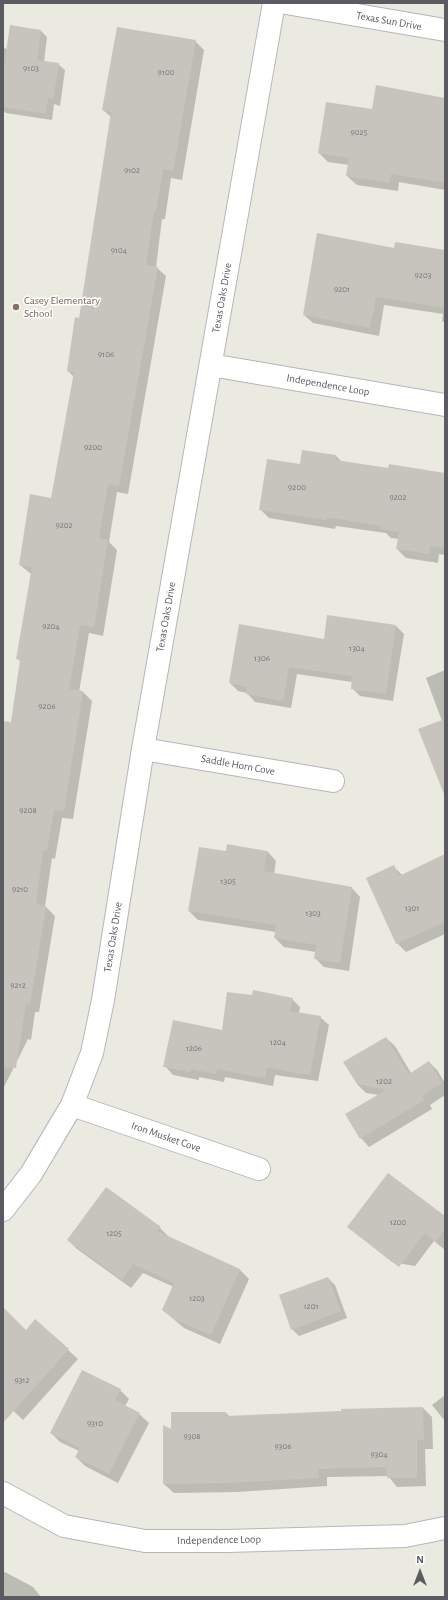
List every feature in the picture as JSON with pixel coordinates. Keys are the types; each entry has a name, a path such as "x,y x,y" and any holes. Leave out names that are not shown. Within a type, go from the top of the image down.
{"street":[{"name":"Texas Oaks Drive","path":"3,1210 31,1174 72,1105 92,1053 101,1007 143,749 274,3"},
{"name":"Texas Sun Drive","path":"286,3 445,30"},
{"name":"Independence Loop","path":"211,365 445,405"},
{"name":"Saddle Horn Cove","path":"143,749 333,781"},
{"name":"Iron Musket Cove","path":"72,1105 259,1169"},
{"name":"Independence Loop","path":"3,1493 64,1526 145,1541 226,1541 405,1536 445,1528"}],"building":[{"path":"10,25 41,30 37,60 59,63 53,99 48,98 46,114 3,107 3,73"},
{"path":"117,27 196,40 173,171 163,169 156,211 154,210 146,265 158,267 119,486 108,484 99,539 108,540 94,627 80,625 69,689 83,691 64,811 54,810 47,851 43,850 36,904 46,906 30,1004 26,1003 16,1068 3,1067 3,721 11,722 20,660 16,659 32,567 19,565 30,494 51,498 74,372 67,371 75,317 79,318 111,112 102,110"},
{"path":"376,85 445,98 445,183 391,174 389,183 346,176 349,158 318,153 326,102 372,109"},
{"path":"317,233 394,248 395,242 445,250 445,308 376,297 370,328 303,315"},
{"path":"302,450 336,455 336,460 388,468 389,464 445,473 445,548 430,546 429,554 396,549 399,532 381,529 381,526 327,517 326,520 259,510 267,459 300,464"},
{"path":"327,615 396,625 386,694 351,689 352,676 289,667 283,701 246,694 247,687 229,683 239,624 324,639"},
{"path":"445,719 445,794 444,794 418,729"},
{"path":"227,844 267,851 264,871 352,887 340,963 314,959 316,945 274,938 276,925 188,911 199,847 226,851"},
{"path":"445,854 445,922 396,944 366,878 394,865 399,876"},
{"path":"253,990 293,998 290,1011 321,1016 310,1074 300,1074 267,1067 265,1078 217,1069 216,1074 191,1069 191,1072 163,1067 173,1020 222,1030 227,992 252,995"},
{"path":"386,1037 409,1074 429,1061 442,1083 422,1096 424,1100 360,1139 345,1114 386,1090 357,1084 343,1062"},
{"path":"388,1173 445,1216 445,1230 436,1242 425,1233 399,1267 347,1227"},
{"path":"106,1187 161,1227 157,1231 240,1269 211,1335 174,1319 162,1310 174,1283 133,1264 122,1280 67,1240"},
{"path":"328,1277 341,1311 291,1330 279,1295"},
{"path":"3,1307 26,1330 35,1319 69,1349 3,1423"},
{"path":"82,1370 121,1389 115,1400 140,1413 109,1474 75,1457 80,1448 50,1433"},
{"path":"423,1407 424,1440 417,1440 417,1478 387,1478 386,1467 318,1469 319,1478 227,1483 163,1484 163,1425 171,1429 171,1412 226,1412 226,1416 341,1411 341,1409"}],"place":[{"name":"Casey Elementary School","path":"16,307"}]}
